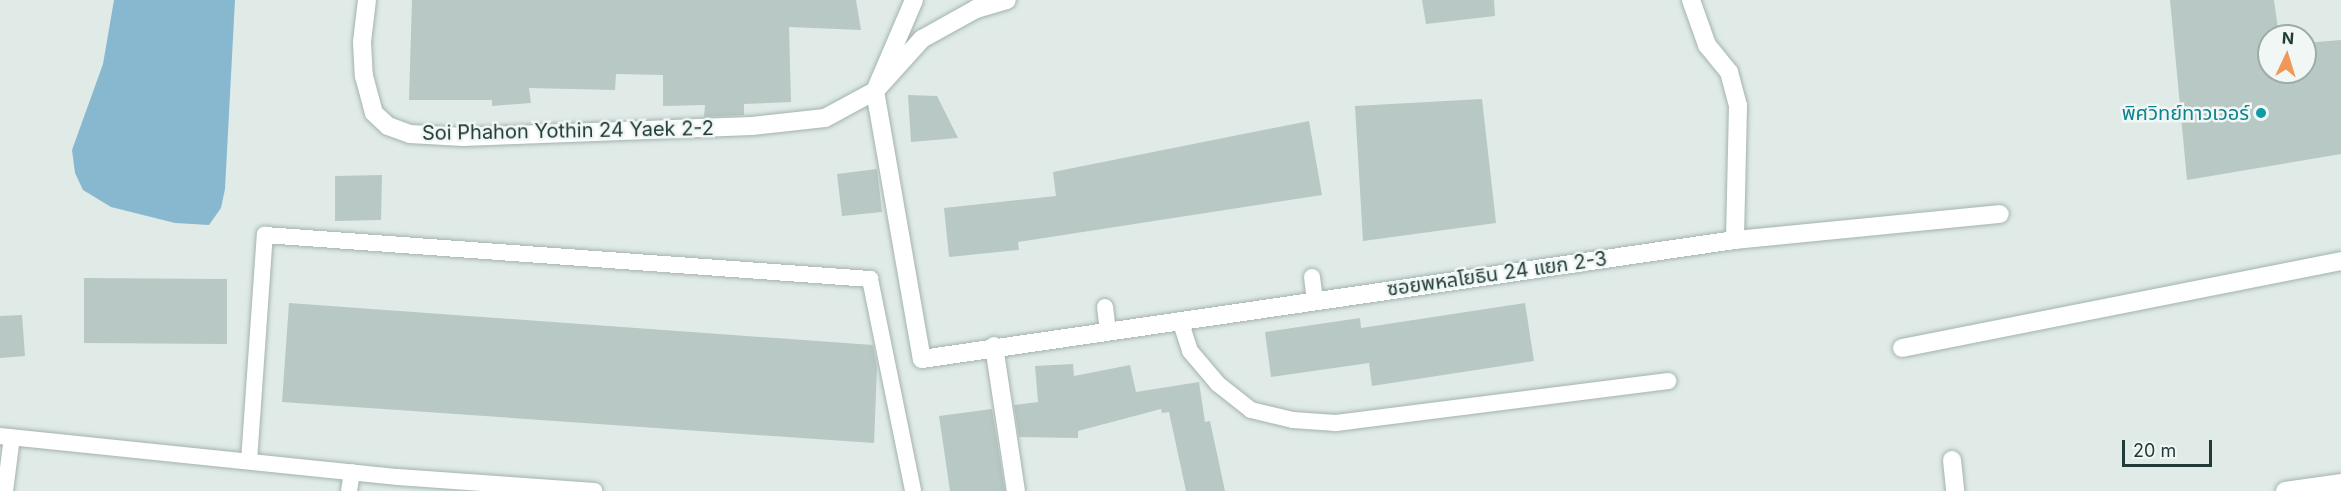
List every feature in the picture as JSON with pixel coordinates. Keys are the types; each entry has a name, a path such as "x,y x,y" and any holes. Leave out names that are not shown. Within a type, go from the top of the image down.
{"street":[{"name":"Soi Phahon Yothin 24 Yaek 2-2","path":"367,0 362,42 364,76 374,113 388,126 410,134 463,137 598,134 801,123 825,118 875,91 922,39 976,9 1008,0"},
{"path":"875,91 914,0"},
{"path":"1691,0 1707,45 1729,72 1738,106 1735,240"},
{"name":"ซอยพหลโยธิน 24 แยก 2-3","path":"875,91 922,359 994,346 1735,240 2000,214"},
{"path":"1902,348 2341,261"},
{"path":"994,346 1016,491"},
{"path":"1952,460 1955,491"},
{"path":"2285,491 2341,483"}],"lane":[{"path":"249,461 265,235 870,279 913,491"},
{"path":"1312,277 1316,300"},
{"path":"1105,307 1108,330"},
{"path":"1180,320 1190,351 1218,384 1251,410 1293,420 1336,423 1668,381"},
{"path":"5,491 6,436 352,472 398,484 595,491"},
{"path":"350,491 352,472"}],"water":[{"path":"114,0 235,0 225,189 221,208 209,225 175,223 111,207 83,190 75,173 72,150 103,64"}],"building":[{"path":"412,0 856,0 861,30 789,27 791,102 744,104 744,115 704,117 705,105 663,106 663,75 616,74 615,90 529,88 531,103 492,106 492,100 409,100"},
{"path":"1422,0 1494,0 1495,16 1426,24"},
{"name":"พิศวิทย์ทาวเวอร์","path":"2170,0 2274,0 2277,24 2257,24 2257,84 2317,84 2317,42 2341,40 2341,154 2187,180"},
{"path":"908,95 937,96 958,138 911,142"},
{"path":"1482,99 1496,223 1363,241 1355,106"},
{"path":"1309,121 1322,195 1018,242 1019,250 949,257 944,208 1056,196 1053,172"},
{"path":"877,169 882,212 842,216 837,174"},
{"path":"382,175 381,220 335,221 335,176"},
{"path":"84,278 227,279 227,344 84,343"},
{"path":"289,303 873,345 877,367 874,443 282,402"},
{"path":"1525,303 1534,361 1372,386 1369,363 1271,377 1265,332 1360,318 1361,328"},
{"path":"22,315 25,356 0,358 0,316"},
{"path":"1073,364 1074,376 1130,365 1136,392 1199,382 1205,422 1210,421 1225,491 1186,491 1169,412 1162,413 1161,409 1078,431 1078,438 1019,437 1014,405 1038,402 1035,366"},
{"path":"992,409 1005,491 950,491 939,416"}],"place":[{"name":"พิศวิทย์ทาวเวอร์","path":"2261,113"}]}
